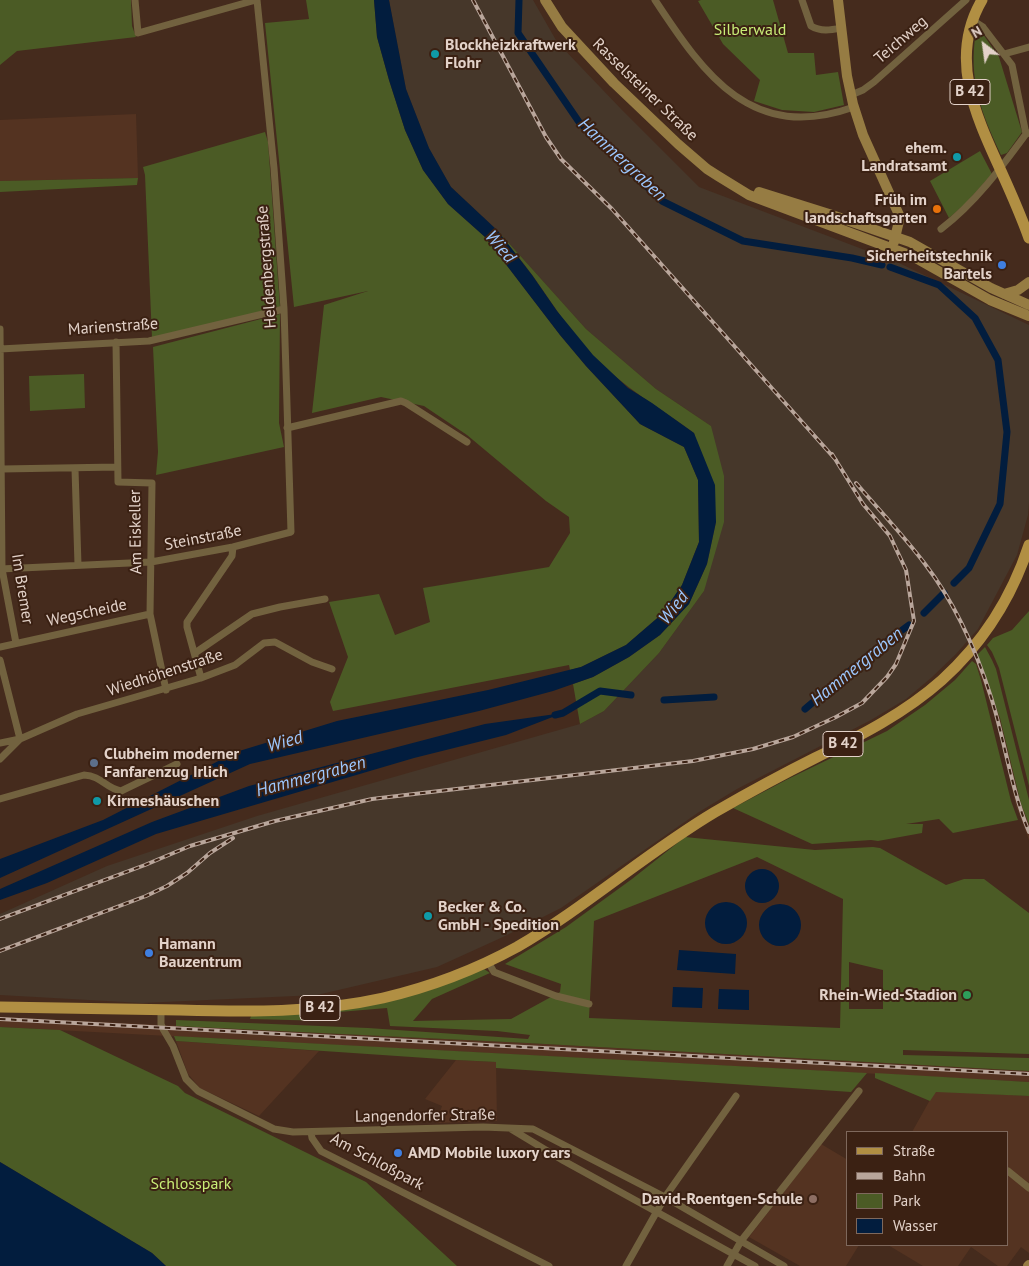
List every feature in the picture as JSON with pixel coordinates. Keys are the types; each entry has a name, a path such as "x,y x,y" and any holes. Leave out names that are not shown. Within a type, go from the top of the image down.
{"main road":[{"name":"Rasselsteiner Straße","path":"545,0 562,27 630,98 707,169 749,195 892,248 921,261 990,300 1029,316"},
{"path":"839,0 854,108 900,217 892,248"},
{"name":"B 42","path":"979,1 972,20 966,48 969,88 976,114 1029,238"},
{"name":"B 42","path":"1001,172 1029,223"},
{"name":"Rasselsteiner Straße","path":"737,187 803,205 895,236 923,249 979,282 1029,304"},
{"path":"1004,294 1018,290 1029,282"},
{"name":"B 42","path":"0,1006 280,1011 344,1005 381,998 419,989 488,962 519,946 552,925 711,814 760,786 875,727 905,709 931,690 967,656 991,625 1015,581 1029,545"}],"street":[{"path":"135,0 138,33 256,0"},
{"name":"Heldenbergstraße","path":"256,0 274,168 284,309 292,532"},
{"path":"655,0 712,77 738,99 762,110 799,118 822,116 854,108"},
{"path":"802,0 811,26 816,30 827,31 842,28"},
{"name":"Teichweg","path":"851,95 863,90 874,82 966,0"},
{"path":"941,229 967,207 1001,172 1028,133 1012,66 983,27 972,20"},
{"path":"1004,54 1029,48"},
{"name":"Marienstraße","path":"0,349 150,341 284,309"},
{"name":"Im Bremer","path":"0,329 1,569 16,643"},
{"path":"2,469 117,467 116,342"},
{"path":"287,428 401,401 406,402 467,442"},
{"name":"Am Eiskeller","path":"117,467 118,482 152,483 150,614 166,690"},
{"path":"75,469 78,565"},
{"name":"Steinstraße","path":"1,569 151,562 292,532"},
{"path":"202,678 187,622 232,556 233,546"},
{"path":"195,653 252,614 325,599"},
{"name":"Wegscheide","path":"0,647 150,614"},
{"name":"Wiedhöhenstraße","path":"0,743 20,739 77,714 166,690 202,678 235,665 264,643 274,642 312,662 332,669"},
{"path":"0,660 20,739 0,759"},
{"path":"0,799 84,776 94,776 112,790 121,791 177,764"},
{"path":"488,962 494,972 556,996 589,1004"},
{"name":"Am Schloßpark","path":"161,1010 163,1030 173,1046 186,1079 195,1088 274,1129 284,1132 311,1132 312,1138 321,1151 549,1266"},
{"path":"727,1266 741,1241 859,1091"},
{"path":"626,1266 665,1197 736,1096"},
{"name":"Langendorfer Straße","path":"311,1132 483,1127 533,1129 665,1197 784,1266"},
{"name":"Langendorfer Straße","path":"510,1128 564,1161 755,1266"},
{"path":"1009,1173 1029,1188"}],"shaded area":[{"path":"389,0 533,0 557,42 699,187 899,263 1029,325 1029,502 1028,515 1017,555 978,629 956,654 906,699 871,720 737,789 699,812 561,908 437,967 317,995 142,1003 0,995 0,914 107,866 257,816 580,724 604,711 659,653 704,591 711,426 656,389 586,329 498,231 451,187 429,149 406,89"},
{"path":"136,114 138,178 0,181 0,120"},
{"path":"980,662 1000,718 1021,804 1029,824 1029,840 1016,806 996,719 976,664"},
{"path":"0,1017 527,1043 1029,1071 1029,1082 0,1027"},
{"path":"176,1041 319,1051 259,1116 200,1088 188,1074"},
{"path":"456,1060 496,1062 497,1121 436,1123 442,1106 425,1099"},
{"path":"935,1091 1029,1096 1029,1253 1021,1247 1007,1266 998,1266 971,1247 958,1266 923,1266 890,1246 1009,1246 1009,1131 913,1131"},
{"name":"David-Roentgen-Schule","path":"821,1144 846,1159 846,1246 858,1246 846,1266 800,1266 749,1237"}],"green space":[{"path":"0,0 131,0 132,26 136,37 17,51 0,65"},
{"path":"306,0 374,0 377,37 389,80 405,130 423,170 448,204 485,237 560,335 640,424 684,447 698,480 699,542 682,585 662,614 626,645 581,667 570,670 569,665 333,711 330,702 348,657 329,602 379,594 395,635 430,622 423,588 549,567 570,533 569,517 546,501 467,435 424,406 381,397 312,413 324,305 368,291 294,307 265,23 309,19"},
{"name":"Silberwald","path":"773,0 788,53 814,53 816,75 838,72 844,105 814,112 782,110 754,101 760,80 723,44 698,1"},
{"path":"980,30 999,57 1022,132 1007,153 1001,155 982,110 975,80 974,49 976,31"},
{"path":"265,132 268,142 280,307 152,338 145,175 143,167"},
{"path":"980,151 992,174 965,204 949,218 930,181"},
{"path":"138,178 137,185 0,192 0,181"},
{"path":"498,231 586,329 656,389 711,426 724,476 724,522 704,591 659,653 604,711 580,724 573,684 593,677 629,657 660,635 689,604 707,564 716,522 694,433 629,387 593,356 569,327"},
{"path":"280,314 279,423 284,447 156,475 158,452 153,347"},
{"path":"84,374 85,408 30,411 29,376"},
{"path":"1029,611 1029,786 999,668 987,645 993,638 1012,630"},
{"path":"985,647 996,669 1029,800 1029,824 1021,804 1000,718 977,655"},
{"path":"972,661 976,664 981,680 1011,801 1018,820 953,833 939,819 906,824 923,824 922,833 878,841 812,844 733,808 887,731 925,705 955,680"},
{"path":"685,837 815,850 873,847 880,848 946,885 964,879 984,879 1029,913 1029,1054 903,1050 903,1055 1029,1058 1029,1071 527,1043 176,1026 176,1020 368,1028 528,1039 530,1035 497,1031 390,1026 387,1008 327,1013 328,1021 250,1019 251,1016 327,1011 484,969 490,973 432,999 413,1021 511,1019 560,992 561,984 505,964 566,927 632,879","holes":["757,857 843,899 840,1028 589,1018 594,921","849,962 883,970 883,1009 849,1009"]},
{"name":"Schlosspark","path":"0,1027 60,1030 178,1086 185,1093 366,1182 457,1266 166,1266 152,1253 0,1162"},
{"path":"174,1036 867,1073 851,1092 496,1068 496,1062 176,1041"},
{"path":"875,1073 1029,1082 1029,1096 936,1092 930,1101 875,1078"}],"water":[{"name":"Wied","path":"374,0 389,0 406,89 429,148 451,187 498,231 557,311 593,355 628,388 694,433 715,485 716,522 707,564 689,604 660,635 629,657 593,677 553,691 479,711 250,764 0,878 0,859 103,820 236,752 337,721 488,690 581,667 626,645 662,614 682,585 699,542 698,480 684,447 640,424 560,335 485,237 448,204 423,170 405,130 389,80 377,37"},
{"path":"563,713 506,735 414,758 156,834 47,883 0,900 0,889 152,822 249,786 485,724"},
{"path":"762,869 769,870 774,874 778,879 778,893 774,898 769,902 762,903 755,902 750,898 746,893 745,886 746,879 750,874 755,870"},
{"path":"730,902 738,905 744,911 747,923 744,935 738,941 722,944 714,941 708,935 705,919 708,911 714,905"},
{"path":"784,904 792,907 798,913 801,925 798,937 792,943 776,946 768,943 762,937 759,921 762,913 768,907"},
{"path":"679,950 736,954 735,974 677,970"},
{"path":"673,987 703,988 702,1008 672,1007"},
{"path":"719,989 749,990 749,1010 718,1009"},
{"path":"0,1162 152,1253 166,1266 0,1266"}],"waterway":[{"name":"Hammergraben","path":"519,0 518,33 579,122 662,201 743,241 852,258 882,265"},
{"name":"Hammergraben","path":"890,267 939,285 975,318 998,360 1007,432 1000,504 969,568 954,583"},
{"name":"Hammergraben","path":"924,613 944,593"},
{"name":"Hammergraben","path":"805,709 870,654 909,625"},
{"name":"Hammergraben","path":"555,715 563,713 600,691 631,695"},
{"name":"Hammergraben","path":"664,700 714,697"}],"railway":[{"path":"473,0 546,137 561,159 612,209 836,460"},
{"path":"0,919 145,865 190,846 275,821 372,799 693,761 753,749 793,737 862,703 887,677 896,664 914,621 906,570 890,536 863,504 832,454"},
{"path":"856,483 925,564 946,595 964,627 991,697 1017,799 1029,832"},
{"path":"0,951 146,896 167,886 233,838"},
{"path":"0,1019 1029,1074"}],"place":[{"name":"Blockheizkraftwerk Flohr","path":"435,54"},
{"name":"ehem. Landratsamt","path":"957,157"},
{"name":"Früh im landschaftsgarten","path":"937,209"},
{"name":"Sicherheitstechnik Bartels","path":"1002,265"},
{"name":"Clubheim moderner Fanfarenzug Irlich","path":"94,763"},
{"name":"Kirmeshäuschen","path":"97,801"},
{"name":"Becker & Co. GmbH - Spedition","path":"428,916"},
{"name":"Hamann Bauzentrum","path":"149,953"},
{"name":"Rhein-Wied-Stadion","path":"967,995"},
{"name":"AMD Mobile luxory cars","path":"398,1153"},
{"name":"David-Roentgen-Schule","path":"813,1199"}]}
